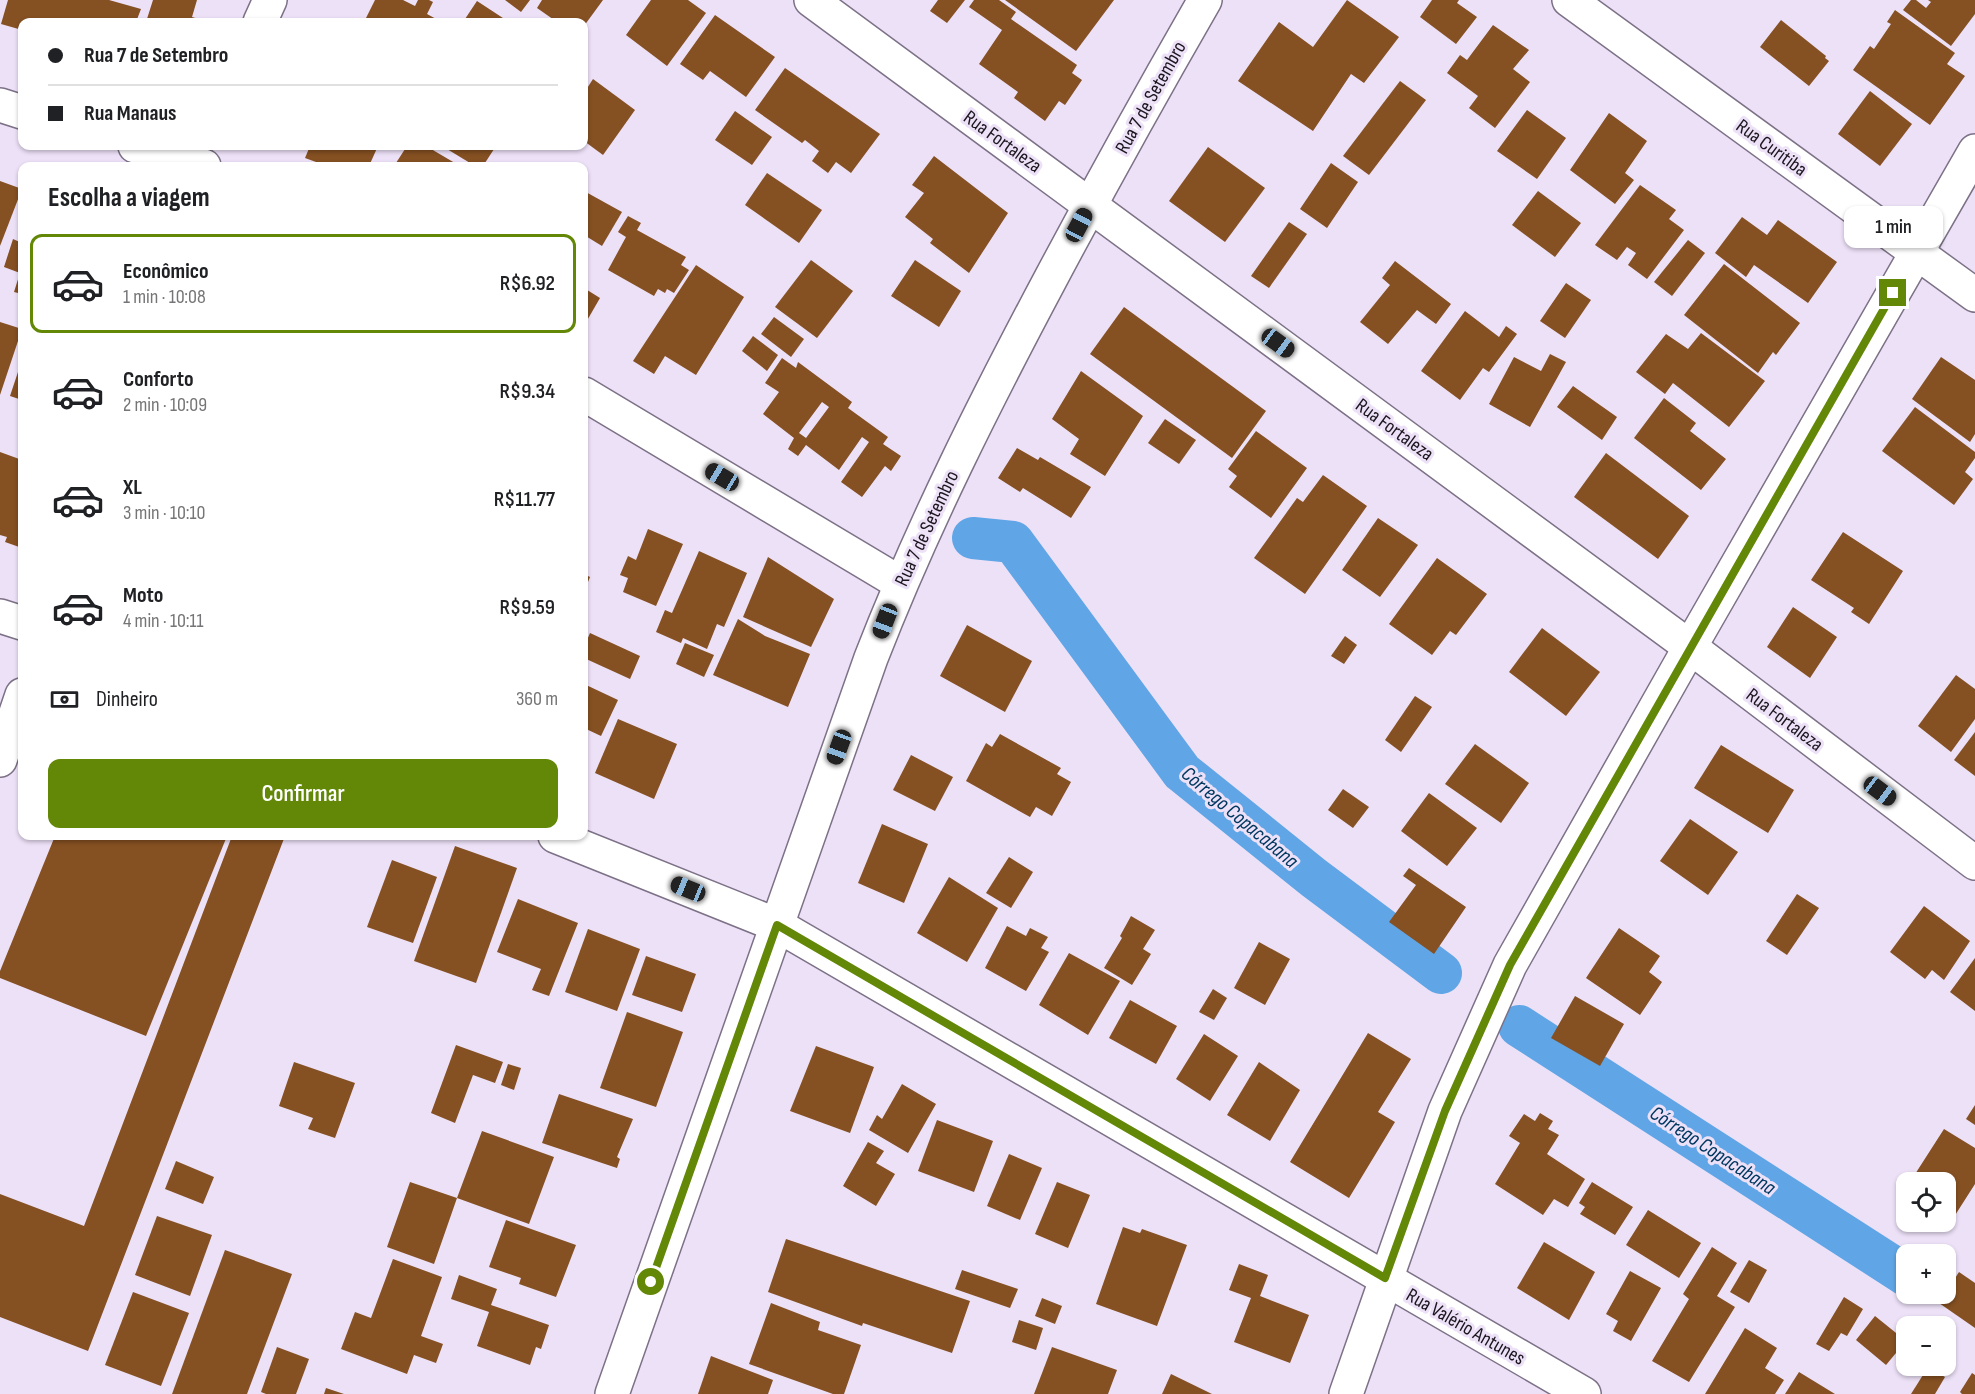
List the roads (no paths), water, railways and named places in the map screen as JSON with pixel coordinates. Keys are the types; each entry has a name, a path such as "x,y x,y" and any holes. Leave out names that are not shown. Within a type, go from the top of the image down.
{"street":[{"path":"262,18 270,0"},
{"name":"Rua Fortaleza","path":"811,0 1690,646 1975,863"},
{"name":"Rua 7 de Setembro","path":"612,1394 871,658 900,583 955,464 1004,366 1090,205 1205,0"},
{"name":"Rua Curitiba","path":"1569,0 1975,295"},
{"path":"0,105 18,111"},
{"path":"149,150 191,162"},
{"path":"1346,1394 1445,1111 1510,965 1690,646 1975,151"},
{"path":"588,396 900,583"},
{"path":"0,616 18,622"},
{"path":"0,760 18,707"},
{"name":"Rua Valério Antunes","path":"565,840 777,925 1584,1394"}],"waterway":[{"name":"Córrego Copacabana","path":"973,538 1013,542 1182,772 1314,878 1441,973"},
{"name":"Córrego Copacabana","path":"1519,1026 1896,1269"}]}
